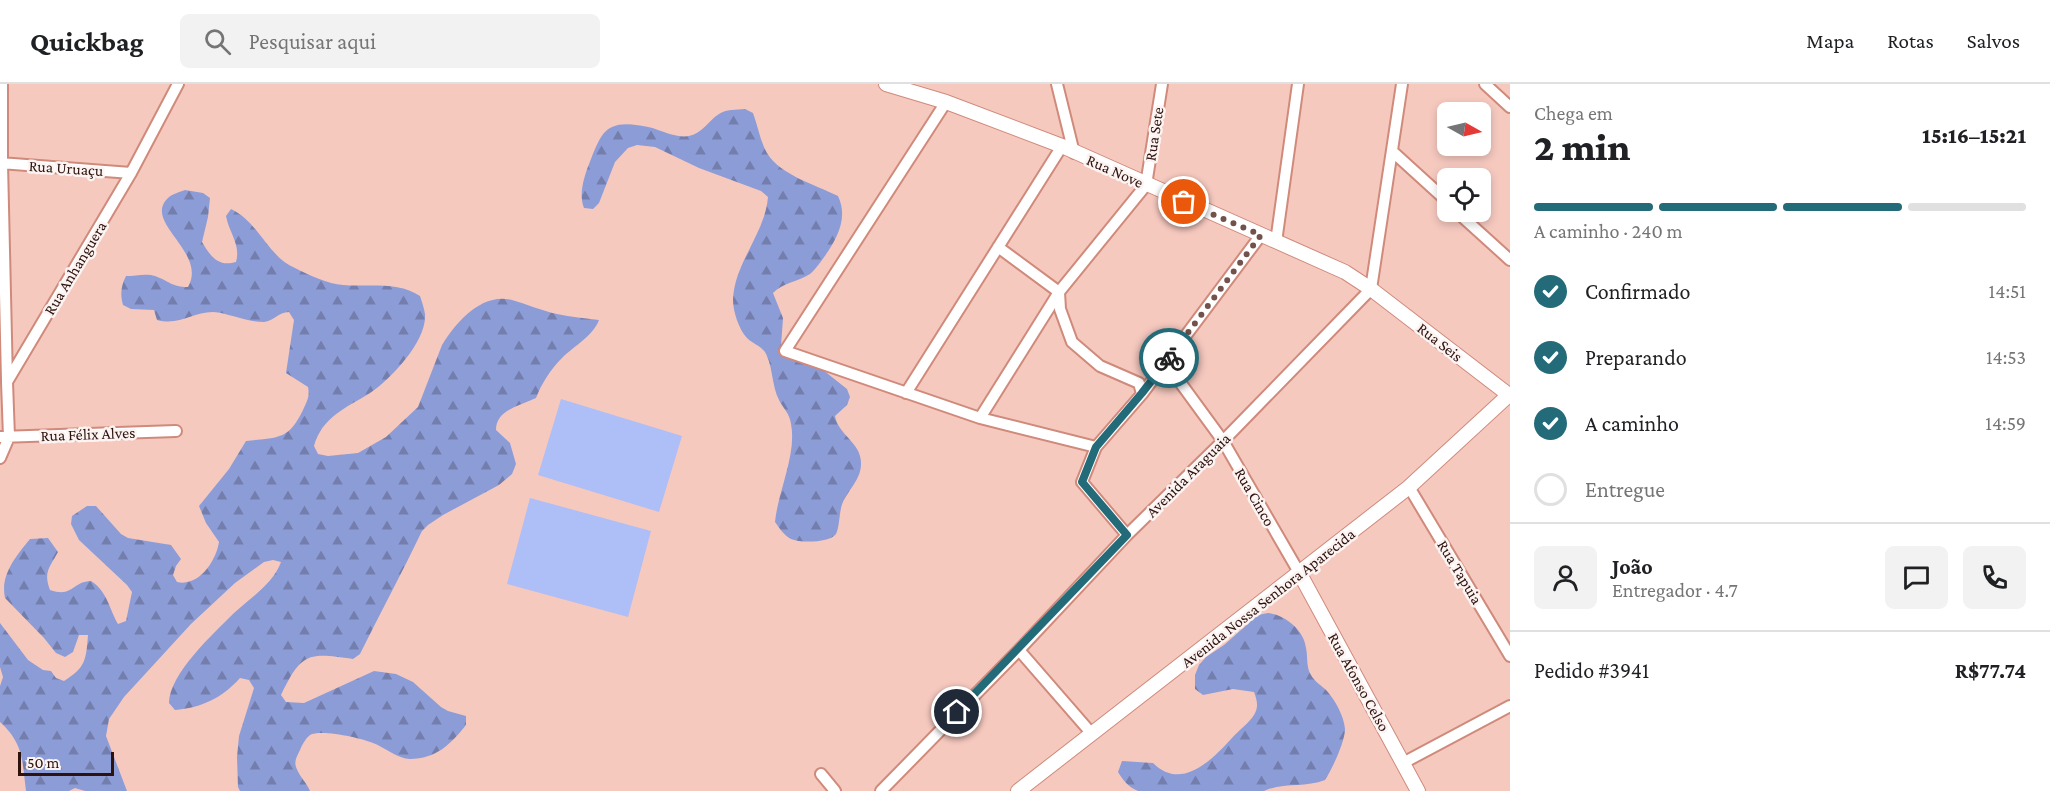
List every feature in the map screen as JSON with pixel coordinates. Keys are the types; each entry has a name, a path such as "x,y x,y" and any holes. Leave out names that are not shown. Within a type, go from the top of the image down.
{"street":[{"path":"0,458 5,437 7,382 1,163 2,84"},
{"name":"Rua Anhanguera","path":"7,382 131,173 178,84"},
{"name":"Rua Nove","path":"886,84 946,102 1068,150 1345,273 1371,289"},
{"path":"906,393 998,247 1068,150 1057,84"},
{"name":"Rua Sete","path":"1146,185 1162,84"},
{"path":"1276,242 1298,84"},
{"path":"1371,289 1394,152 1402,84"},
{"path":"1485,84 1510,107"},
{"path":"946,102 785,351 980,418 1096,447"},
{"path":"1394,152 1437,192"},
{"name":"Rua Uruaçu","path":"1,163 131,173"},
{"path":"980,418 1059,292 1146,185"},
{"path":"1468,222 1510,260"},
{"path":"1127,535 1082,482 1096,447 1166,363 1261,235"},
{"path":"998,247 1059,292"},
{"name":"Rua Seis","path":"1371,289 1509,395"},
{"name":"Avenida Araguaia","path":"881,791 1019,650 1127,535 1223,441 1371,289"},
{"path":"1059,292 1060,309 1072,342 1100,366 1139,383 1142,393"},
{"name":"Rua Cinco","path":"1166,363 1223,441 1300,574"},
{"name":"Avenida Nossa Senhora Aparecida","path":"1018,791 1409,488 1509,395"},
{"name":"Rua Félix Alves","path":"5,437 176,431"},
{"name":"Rua Tapuia","path":"1409,488 1510,656"},
{"name":"Rua Afonso Celso","path":"1300,574 1418,791"},
{"path":"1019,650 1092,734"},
{"path":"1403,763 1510,706"},
{"path":"821,774 835,791"}],"shaded area":[{"path":"561,399 682,436 659,512 538,475"},
{"path":"530,498 651,531 628,617 507,584"}],"green space":[{"path":"745,109 753,113 763,144 773,161 789,173 838,196 841,205 839,230 822,260 810,274 773,293 783,318 781,346 785,353 813,362 847,389 850,397 847,405 835,416 840,429 858,450 860,469 842,505 836,534 821,541 808,542 791,539 775,522 791,448 790,420 777,395 767,356 744,335 733,304 738,274 761,224 768,197 761,191 699,168 655,147 637,145 628,148 615,162 599,203 593,209 584,208 582,202 583,184 589,165 601,137 611,128 617,125 636,125 677,136 689,136 702,130 722,112"},
{"path":"185,190 203,193 210,198 202,242 212,256 220,262 236,262 236,244 226,216 231,209 249,222 285,263 306,273 337,284 393,286 412,291 420,296 425,314 424,325 414,347 388,379 329,420 314,446 318,454 328,456 358,453 386,437 418,407 442,345 455,327 471,311 490,300 512,300 557,314 599,320 588,336 554,367 536,398 504,413 500,418 496,430 510,443 516,464 512,474 499,485 443,515 422,531 360,654 353,659 316,656 308,659 294,671 281,695 286,702 304,703 374,671 396,674 413,682 441,707 466,716 466,725 449,744 428,756 410,759 360,739 315,733 305,740 295,763 310,791 240,791 237,757 239,736 254,688 249,680 240,678 226,691 194,707 175,710 169,703 176,680 184,667 225,621 273,577 281,562 273,560 264,562 235,583 191,624 124,697 109,719 106,736 127,791 85,791 75,788 69,791 26,791 18,745 0,722 0,686 3,677 0,667 0,623 28,660 43,670 51,671 56,678 64,681 84,662 88,635 79,635 73,652 65,657 56,653 5,598 7,574 19,552 30,539 48,538 58,552 47,574 50,590 68,591 79,584 91,581 101,590 118,624 126,621 132,592 79,540 71,524 72,516 87,506 96,506 121,534 128,538 171,545 181,559 173,575 177,582 192,581 199,577 210,564 219,542 206,523 199,506 229,469 246,441 274,438 287,432 298,420 308,399 308,387 286,373 294,320 289,312 264,322 213,312 165,321 157,320 154,310 131,309 123,305 122,290 126,276 152,275 174,285 188,287 192,274 190,262 168,227 163,217 162,207 168,198"},
{"path":"1268,613 1287,620 1302,635 1309,672 1333,699 1343,719 1345,729 1343,741 1325,780 1264,791 1138,791 1129,785 1118,772 1122,761 1153,763 1164,771 1174,774 1195,770 1215,756 1252,718 1257,706 1254,692 1233,689 1203,695 1195,689 1195,675 1199,665 1206,657 1224,645 1258,615"}],"way so far":[{"path":"1169,358 1261,235 1184,202"}],"route":[{"path":"957,712 1127,535 1082,482 1096,447 1169,358"}]}
